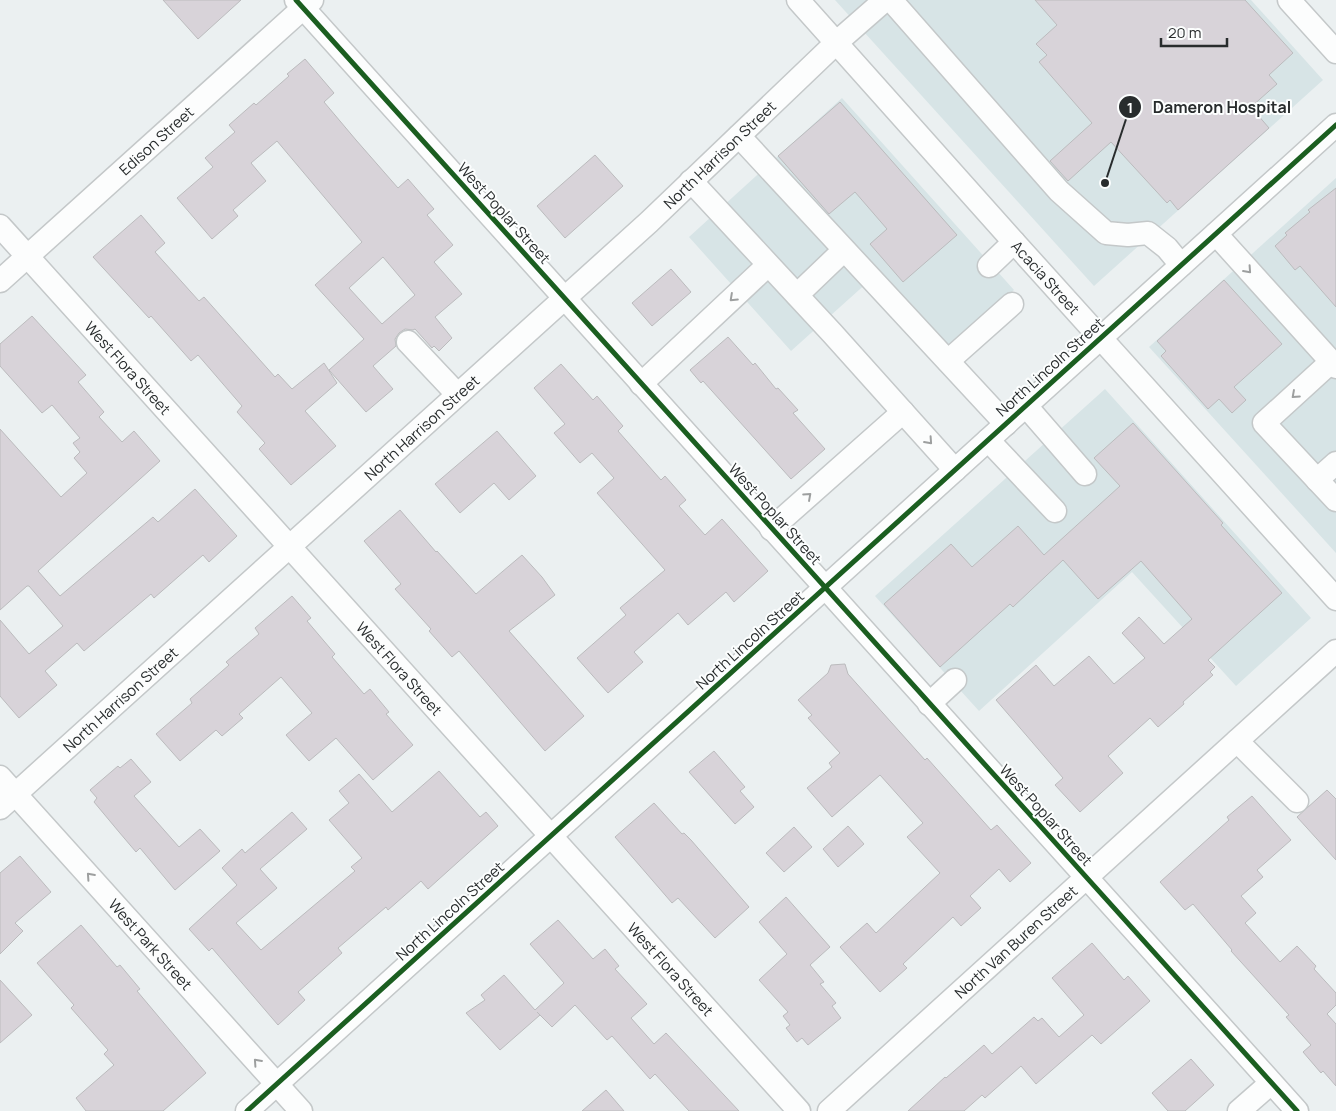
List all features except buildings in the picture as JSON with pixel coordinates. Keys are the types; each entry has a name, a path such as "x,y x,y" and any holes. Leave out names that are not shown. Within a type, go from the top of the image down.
{"street":[{"name":"Acacia Street","path":"798,0 1336,599"},
{"name":"North Harrison Street","path":"8,801 649,222 837,42 885,0"},
{"path":"891,0 1059,191 1106,233 1128,235 1148,233 1167,248 1181,265"},
{"path":"1289,0 1336,52"},
{"name":"Edison Street","path":"0,281 304,3"},
{"name":"West Poplar Street","path":"304,3 641,384 1297,1111"},
{"name":"North Lincoln Street","path":"246,1111 1336,125"},
{"path":"739,136 1006,424"},
{"path":"691,181 955,470"},
{"name":"West Flora Street","path":"0,226 799,1111"},
{"path":"1216,234 1334,365 1264,423 1336,500"},
{"path":"989,266 1014,242"},
{"path":"797,295 844,250"},
{"path":"641,384 768,265"},
{"path":"948,361 1012,304"},
{"path":"408,342 457,394"},
{"path":"1026,406 1085,474"},
{"path":"771,529 903,412"},
{"path":"988,440 1055,511"},
{"path":"1317,480 1336,463"},
{"name":"North Van Buren Street","path":"829,1111 1336,651"},
{"path":"929,704 955,680"},
{"path":"1237,742 1297,801"},
{"name":"West Park Street","path":"0,777 8,801 301,1111"},
{"path":"1239,1111 1271,1083"}],"shaded area":[{"path":"835,0 1251,0 1323,80 1094,286"},
{"path":"842,98 1014,290 938,357 869,281 791,351 689,237"},
{"path":"1336,178 1336,553 1149,347"},
{"path":"1105,389 1311,618 1236,686 1132,572 979,711 875,596"}],"cycle path":[{"path":"296,0 1297,1111"},
{"path":"247,1111 1336,125"}],"place":[{"name":"Dameron Hospital","path":"1105,183"}]}
